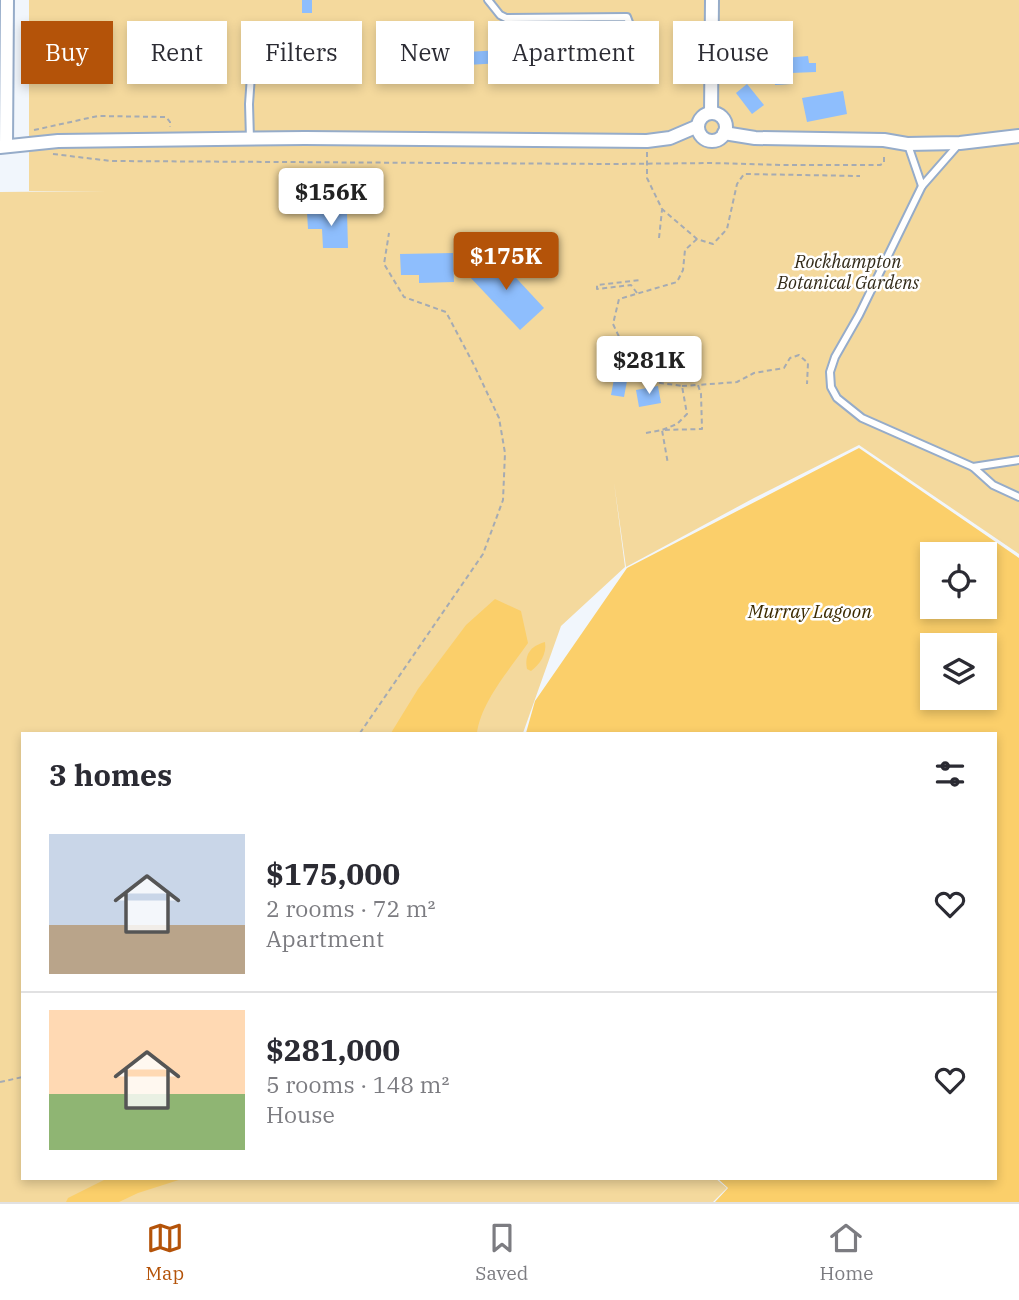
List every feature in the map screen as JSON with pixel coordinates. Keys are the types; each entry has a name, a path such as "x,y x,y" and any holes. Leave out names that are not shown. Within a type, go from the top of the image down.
{"street":[{"path":"7,0 3,146 58,141 250,139 647,141 670,138 698,127"},
{"path":"711,113 712,0"},
{"path":"711,113 716,113 725,123 724,133 718,139 709,141 701,135 698,127 703,116 711,113"},
{"path":"724,133 755,138 884,140 907,144 960,143 1019,136"}],"lane":[{"path":"488,0 500,15 506,18 627,17 628,21"},
{"path":"250,139 251,84"},
{"path":"960,143 922,186 835,358 830,372 831,387 837,398 862,418 974,467 993,485 1019,497"},
{"path":"907,144 922,186"},
{"path":"974,467 1019,460"}],"path":[{"path":"33,130 98,116 152,116 166,117 170,122 170,132"},
{"path":"647,141 647,178 662,209 697,239 713,244 727,229 737,184 744,174 860,177"},
{"path":"47,152 57,156 111,161 880,165 884,163 884,149"},
{"path":"171,153 171,161"},
{"path":"659,238 662,209"},
{"path":"361,732 484,554 503,500 505,453 499,418 446,312 404,297 384,264 389,233"},
{"path":"697,239 685,250 684,270 677,282 619,299 613,324 622,343 639,367 654,382 698,385 737,382 754,373 784,368 789,358 799,355 808,363 807,384"},
{"path":"638,293 631,285 597,289 597,285 641,279"},
{"path":"646,433 702,429 701,394 698,385"},
{"path":"662,430 677,424 687,414 682,386"},
{"path":"662,430 668,464"},
{"path":"0,1082 21,1077"}],"green space":[{"name":"Rockhampton Botanical Gardens","path":"29,0 1019,0 1019,554 859,445 626,567 614,482 625,567 561,626 523,732 21,732 21,1180 717,1180 727,1188 713,1202 0,1202 0,192 107,191 29,191 29,84 113,84 113,21 29,21"}],"water":[{"name":"Murray Lagoon","path":"859,448 996,542 920,542 920,619 997,619 997,543 1019,558 1019,1202 715,1202 728,1188 719,1180 997,1180 997,732 526,732 535,701 627,568"},
{"path":"495,599 521,611 528,643 490,698 477,732 392,732 418,689 466,625"},
{"path":"545,642 544,655 540,662 531,671 527,669 530,651"},
{"path":"104,1180 179,1180 119,1202 66,1202 68,1198"}],"building":[{"path":"302,0 312,0 312,13 302,13"},
{"path":"488,51 488,64 474,65 474,52"},
{"path":"808,56 809,63 816,63 816,72 793,73 793,57"},
{"path":"747,84 764,105 752,114 736,93"},
{"path":"843,91 847,114 807,122 802,98"},
{"path":"307,212 347,212 348,248 323,248 322,229 308,229"},
{"path":"453,253 454,282 419,283 419,275 401,275 400,254"},
{"path":"493,253 544,308 520,330 469,276"},
{"path":"614,379 627,381 624,397 611,395"},
{"path":"658,386 661,403 639,407 636,390"}]}
